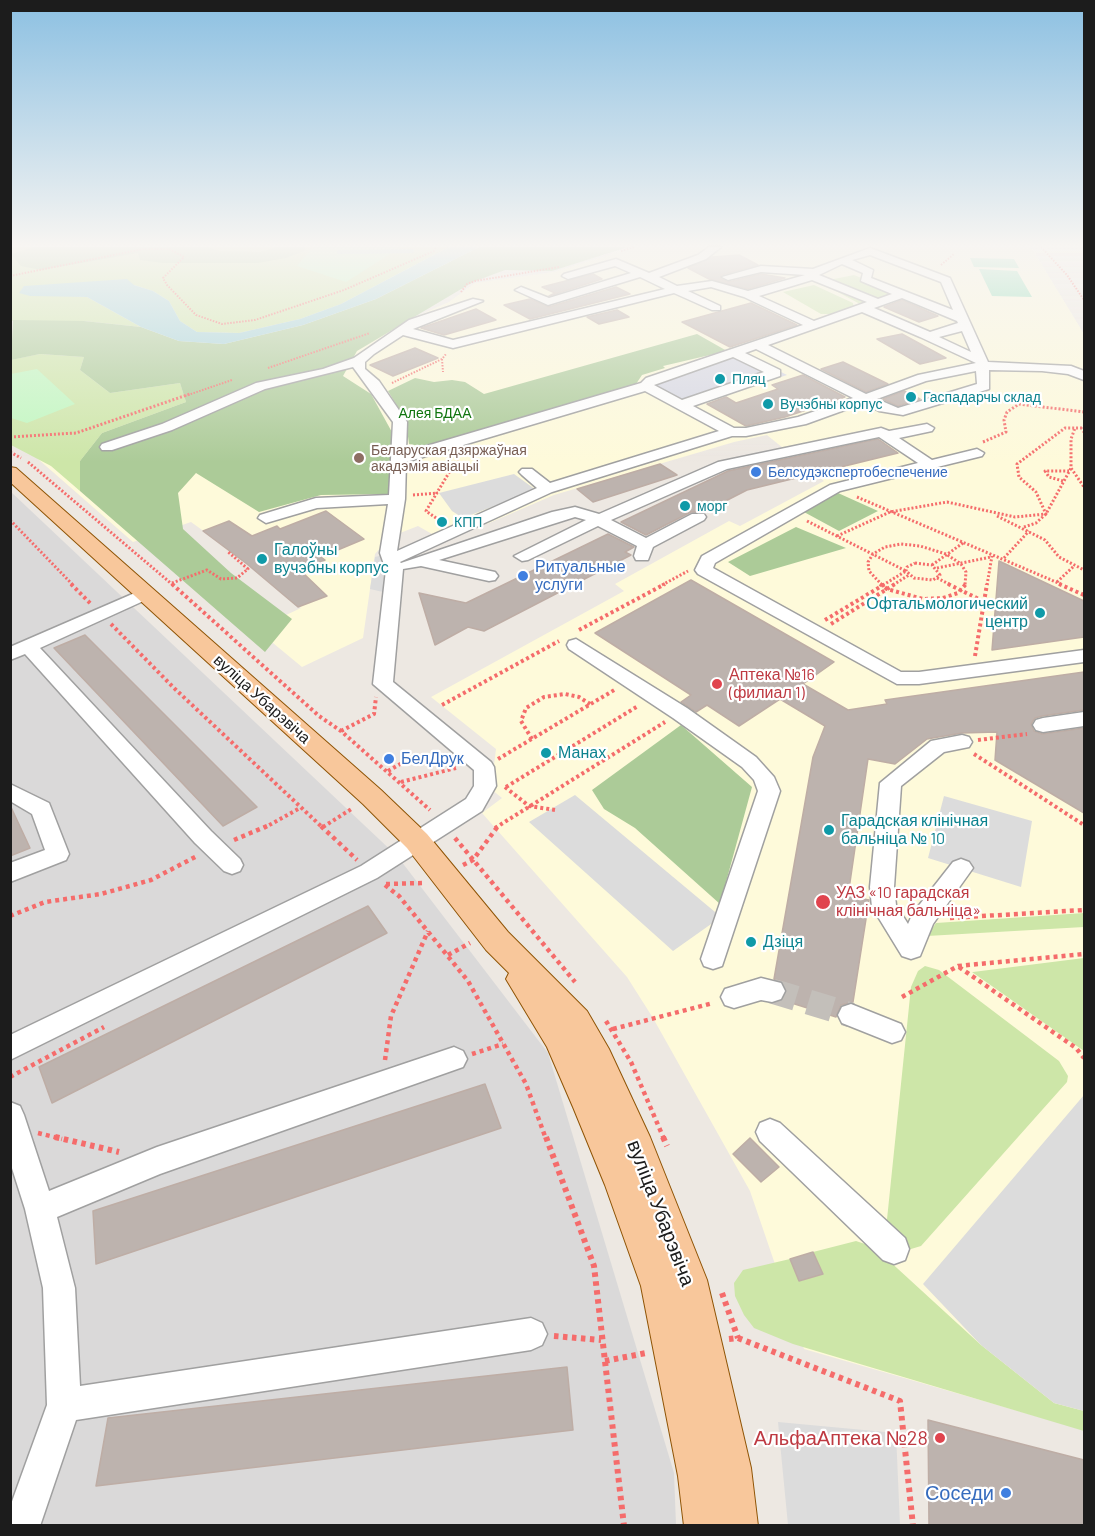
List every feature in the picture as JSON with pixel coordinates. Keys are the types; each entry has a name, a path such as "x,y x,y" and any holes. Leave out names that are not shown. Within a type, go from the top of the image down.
{"main road":[{"name":"вуліца Убарэвіча","path":"10,472 338,766 417,842 497,941 576,1021 597,1059 656,1193 688,1280 730,1468 736,1526"},
{"name":"вуліца Убарэвіча","path":"497,941 559,1039 623,1185 657,1277 675,1349 706,1526"}],"street":[{"path":"106,447 167,427 261,386 326,372 359,361 384,341 402,331 436,319"},
{"path":"415,328 440,342 453,344 477,333 542,319"},
{"path":"799,319 811,324"},
{"path":"399,459 646,386 651,381 758,345 827,319"},
{"path":"887,319 982,363"},
{"path":"758,345 864,398 898,412 984,387 982,363 963,320 960,319"},
{"path":"921,334 936,335 962,327 963,320"},
{"path":"681,405 775,374 735,353"},
{"path":"10,1048 369,872 474,805 485,786 484,767 383,684 392,565 390,537 397,498 400,422 378,390 359,370 359,361"},
{"path":"392,565 547,489 731,432 746,432 801,421 923,378 982,363 1071,370 1084,376"},
{"path":"646,386 731,432"},
{"path":"887,436 927,428"},
{"path":"522,556 702,472 723,465 880,432 929,464"},
{"path":"977,453 835,488 708,560 704,570 897,678 919,678 1084,656"},
{"path":"527,472 547,489"},
{"path":"266,518 316,503 397,498"},
{"path":"392,565 418,561 552,517 574,512 601,520 644,550 698,517"},
{"path":"418,561 489,576"},
{"path":"144,594 19,650 232,865"},
{"path":"576,645 680,713 748,762 763,777 769,790 713,959"},
{"path":"1043,725 1084,719"},
{"path":"961,868 922,920 912,949 884,907 882,888 891,783 938,746 962,742"},
{"path":"10,790 41,809 58,854 10,873"},
{"path":"734,997 761,988 772,991"},
{"path":"851,1015 892,1032"},
{"path":"40,1209 157,1161 454,1059"},
{"path":"13,1121 40,1209 59,1288 64,1405 22,1526"},
{"path":"770,1132 894,1249"},
{"path":"64,1405 531,1334"}],"path":[{"path":"207,319 222,324 259,319"},
{"path":"267,369 311,354 320,348 375,332"},
{"path":"378,390 442,358 453,344"},
{"path":"442,358 443,372"},
{"path":"10,437 76,433 236,379"},
{"path":"977,453 976,445 1006,432 1004,420 1007,412 1017,405 1084,412"},
{"path":"1046,514 1036,492 1019,477 1017,464 1065,428 1083,427 1084,434"},
{"path":"1024,527 1036,523 1046,514 1070,469 1071,439 1074,428"},
{"path":"435,518 426,511 439,493 450,469 474,437"},
{"path":"10,452 42,472 172,584 319,716 341,731 374,714"},
{"path":"1063,481 1049,477 1045,471 1070,469"},
{"path":"1070,469 1084,487"},
{"path":"835,488 992,556 1004,558 1084,595"},
{"path":"397,498 439,493"},
{"path":"837,536 890,512 947,502 1015,517 1046,514"},
{"path":"790,513 921,580 938,578 985,602"},
{"path":"991,513 1024,527 1045,540 1059,557 1084,570"},
{"path":"10,520 101,614 300,808 369,872 399,896 468,981 526,1084 594,1266 624,1526"},
{"path":"1004,558 1029,531"},
{"path":"932,565 963,543"},
{"path":"901,544 920,546 946,554 961,564 966,572 967,583 960,590 943,598 923,599 887,589 868,571 868,561 873,554 901,544"},
{"path":"172,584 207,570 221,579 237,578 248,569 227,551"},
{"path":"936,568 992,556"},
{"path":"958,672 976,655 992,556"},
{"path":"908,573 907,567 915,563 932,565 940,575 938,578"},
{"path":"1057,582 1074,566"},
{"path":"812,632 882,585 908,573"},
{"path":"812,632 887,589 908,573"},
{"path":"497,766 494,762 622,686"},
{"path":"532,739 521,721 526,708 544,697 565,694 579,697 590,704"},
{"path":"506,787 645,701"},
{"path":"473,860 495,828 680,713"},
{"path":"1000,737 1014,736"},
{"path":"962,742 975,756 1084,825"},
{"path":"388,771 411,758 465,766 401,782"},
{"path":"501,783 529,806 555,810"},
{"path":"323,827 355,807"},
{"path":"10,916 45,902 101,894 151,880 214,848 268,826 300,808"},
{"path":"922,920 1084,910"},
{"path":"388,1082 385,1064 391,1016 428,931"},
{"path":"902,997 958,966 1084,954"},
{"path":"958,966 996,990 1084,1058"},
{"path":"613,1029 734,997"},
{"path":"454,1059 503,1044"},
{"path":"13,1121 157,1161"},
{"path":"531,1334 602,1340"},
{"path":"738,1338 900,1401 913,1526"},
{"path":"605,1361 651,1353"}],"shaded area":[{"name":"УАЗ «10 гарадская клінічная бальніца»","path":"411,319 1075,319 1084,334 1084,1430 804,1349 750,1191 653,1018 627,977 482,813 502,798 491,789 496,749 431,697 624,591 615,584 729,521 740,526 824,481 767,435 734,442 554,495 487,524 473,515 463,518 454,526 432,534 418,526 390,537 375,554 363,638 302,667 256,629 301,608 241,558 191,522 133,542 30,452"},
{"name":"Пляц","path":"744,353 787,375 692,406 652,383"},
{"path":"514,474 536,490 463,518 452,511 439,493"},
{"path":"10,491 398,857 548,1053 674,1473 676,1525 11,1525"},
{"path":"384,555 383,592 370,589 375,557"},
{"path":"575,795 721,917 673,951 529,822"},
{"path":"944,796 1032,821 1021,887 928,858"},
{"path":"1084,1095 1084,1411 1054,1403 981,1345 923,1284"},
{"path":"778,1422 896,1433 900,1525 788,1525"}],"green space":[{"path":"11,319 126,319 141,327 84,321 11,321"},
{"path":"179,319 301,319 239,333 197,332"},
{"path":"321,319 411,319 357,351 343,376 371,394 393,434 389,494 321,495 259,512 196,473 178,493 183,529 231,573 292,619 265,652 80,491 80,461 102,433 186,402 180,383 110,393 80,370 84,357 40,354 11,360 13,320 84,321 141,327 179,341 224,344"},
{"name":"Алея БДАА","path":"697,334 727,351 663,366 665,368 642,375 636,384 425,447 409,444 406,421 388,391 415,378 434,382 452,380 465,382 484,394"},
{"path":"40,354 84,357 80,370 110,393 180,383 186,402 102,433 80,461 80,491 51,466 11,445 10,360"},
{"path":"37,369 75,404 27,423 11,418 11,374"},
{"path":"838,493 878,511 839,531 804,512"},
{"path":"796,527 846,548 750,576 728,562"},
{"path":"681,725 752,787 720,904 635,828 604,809 592,790"},
{"path":"1084,913 1084,927 927,936 936,923"},
{"path":"1084,958 1084,1051 972,972 973,972"},
{"path":"925,966 939,970 1059,1061 1068,1076 1067,1082 921,1246 911,1249 903,1248 886,1229 911,987 918,971"},
{"path":"856,1241 874,1247 981,1345 1054,1403 1084,1411 1084,1431 793,1344 754,1328 744,1315 735,1296 734,1283 743,1270 790,1259 800,1281 823,1274 813,1252"}],"water":[{"path":"126,319 179,319 197,332 239,333 300,319 321,319 224,344 179,341 141,327"}],"building":[{"path":"448,319 496,320 444,335 421,328"},
{"path":"590,319 622,319 599,324"},
{"path":"694,319 784,319 797,325 730,347 682,322"},
{"path":"911,319 930,319 919,322"},
{"path":"902,334 946,358 920,364 877,339"},
{"path":"415,348 438,358 393,376 370,365"},
{"path":"843,362 888,384 866,392 821,369"},
{"name":"Вучэбны корпус","path":"803,375 845,397 785,417 746,426 707,404 726,397 736,403 778,389 772,385"},
{"path":"904,391 920,399 898,406 883,399"},
{"name":"морг","path":"878,439 898,453 747,490 704,512 691,512 646,535 621,522 728,471"},
{"path":"660,464 677,475 593,502 577,489"},
{"name":"Галоўны вучэбны корпус","path":"326,511 364,539 321,557 325,560 301,571 327,596 298,607 203,531 229,521 252,536 277,526 280,529"},
{"path":"608,534 634,547 625,552 631,555 484,631 468,627 435,645 419,593 466,603"},
{"name":"Офтальмологический центр","path":"999,561 1084,601 1084,637 992,650"},
{"name":"Гарадская клінічная бальніца № 10","path":"691,580 834,662 803,684 848,710 887,704 885,700 1084,672 1084,710 1042,716 1035,718 1031,724 1034,731 1042,734 1084,728 1084,813 995,760 997,732 962,733 927,739 895,764 868,759 848,896 869,900 853,1002 841,1005 836,1017 782,1000 787,990 783,982 774,979 813,757 825,726 780,699 739,726 707,705 696,712 681,702 691,695 595,633"},
{"path":"85,635 257,807 223,826 54,648"},
{"path":"10,805 30,848 10,856"},
{"path":"368,906 387,933 52,1103 39,1067"},
{"path":"485,1084 501,1128 96,1264 93,1211"},
{"path":"750,1138 779,1167 761,1182 733,1154"},
{"path":"813,1252 823,1274 799,1281 790,1259"},
{"path":"567,1367 573,1430 96,1486 108,1418"},
{"name":"Соседи","path":"928,1420 1084,1460 1084,1526 929,1526"}],"tunnel":[{"path":"772,991 851,1015"}],"place":[{"name":"Пляц","path":"720,379"},
{"name":"Гаспадарчы склад","path":"911,397"},
{"name":"Вучэбны корпус","path":"768,404"},
{"name":"Беларуская дзяржаўная акадэмія авіацыі","path":"359,458"},
{"name":"Белсудэкспертобеспечение","path":"756,472"},
{"name":"морг","path":"685,506"},
{"name":"КПП","path":"442,522"},
{"name":"Галоўны вучэбны корпус","path":"262,559"},
{"name":"Ритуальные услуги","path":"523,576"},
{"name":"Офтальмологический центр","path":"1040,613"},
{"name":"Аптека №16 (филиал 1)","path":"717,684"},
{"name":"Манах","path":"546,753"},
{"name":"БелДрук","path":"389,759"},
{"name":"Гарадская клінічная бальніца № 10","path":"829,830"},
{"name":"УАЗ «10 гарадская клінічная бальніца»","path":"823,902"},
{"name":"Дзіця","path":"751,942"},
{"name":"АльфаАптека №28","path":"940,1438"},
{"name":"Соседи","path":"1006,1493"}]}
